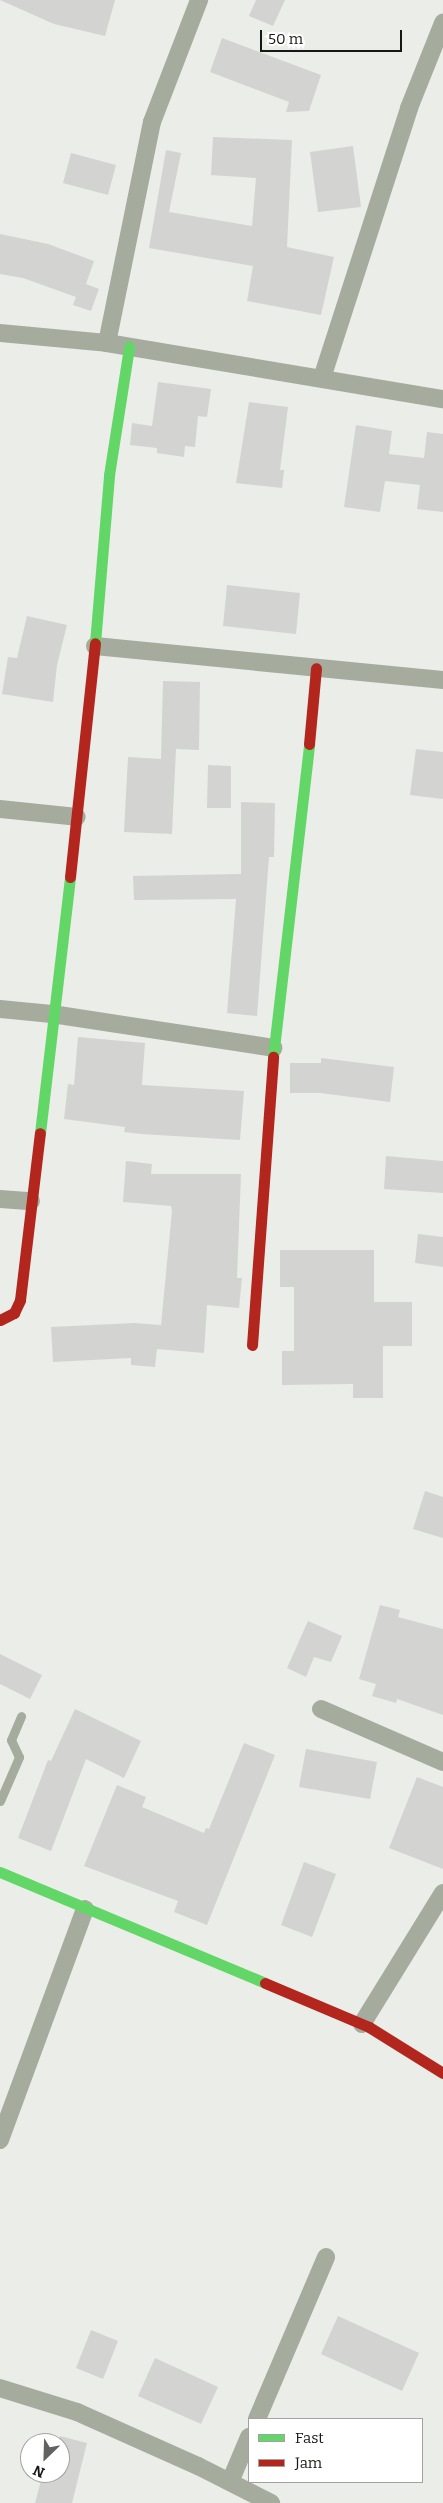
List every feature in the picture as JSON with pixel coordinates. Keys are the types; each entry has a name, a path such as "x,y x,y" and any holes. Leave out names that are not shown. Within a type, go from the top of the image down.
{"street":[{"path":"107,343 152,122 198,0"},
{"path":"322,378 409,108 443,23"},
{"path":"0,332 107,343 443,399"},
{"path":"0,1320 14,1313 20,1300 52,1014 77,817 95,646 109,476 129,347"},
{"path":"95,646 443,680"},
{"path":"252,1345 273,1048 304,806 316,668"},
{"path":"0,809 77,817"},
{"path":"0,1010 52,1014 273,1048"},
{"path":"0,1199 31,1201"},
{"path":"321,1708 443,1762"},
{"path":"0,1872 85,1909 248,1974 362,2024 443,2073"},
{"path":"362,2024 443,1893"},
{"path":"0,2140 85,1909"},
{"path":"257,2418 326,2257"},
{"path":"0,2388 77,2412 230,2482 271,2503"},
{"path":"230,2482 248,2439"}],"lane":[{"path":"0,1801 18,1757 11,1740 21,1716"}],"building":[{"path":"0,0 115,0 105,36 54,24"},
{"path":"256,0 285,0 273,26 249,16"},
{"path":"222,38 321,75 309,111 286,112 289,102 210,72"},
{"path":"213,137 292,140 287,247 334,257 321,315 247,301 253,266 149,248 166,150 181,153 169,212 252,226 256,178 211,175"},
{"path":"353,146 361,207 318,212 310,152"},
{"path":"71,153 116,165 108,195 63,183"},
{"path":"0,234 48,244 94,261 86,284 99,289 91,311 73,305 76,297 23,278 0,274"},
{"path":"158,382 211,389 207,417 198,416 195,447 185,446 184,457 157,453 157,448 130,445 132,423 152,426"},
{"path":"249,402 288,407 280,470 284,470 282,488 236,483"},
{"path":"356,425 392,431 389,454 424,458 427,432 443,434 443,512 417,509 420,485 385,481 380,512 344,507"},
{"path":"227,585 300,593 296,634 223,626"},
{"path":"27,616 67,625 57,665 53,702 2,694 8,657 17,658"},
{"path":"163,681 200,682 199,750 176,749 172,834 124,832 128,757 161,759"},
{"path":"416,749 443,752 443,799 410,795"},
{"path":"208,765 231,766 231,808 207,808"},
{"path":"241,802 275,803 274,857 269,857 257,1016 227,1013 236,899 134,900 133,876 241,874"},
{"path":"78,1037 145,1043 142,1085 244,1091 240,1140 124,1132 125,1127 64,1119 68,1084 74,1085"},
{"path":"321,1058 394,1067 390,1102 320,1093 290,1093 290,1063 321,1063"},
{"path":"386,1156 443,1161 443,1193 384,1189"},
{"path":"126,1161 152,1164 151,1174 241,1174 237,1278 242,1278 239,1308 207,1305 204,1353 157,1349 155,1367 131,1365 131,1358 53,1362 51,1327 134,1323 161,1325 171,1206 123,1202"},
{"path":"418,1234 443,1237 443,1267 415,1263"},
{"path":"280,1250 374,1250 374,1302 412,1302 412,1346 383,1346 383,1398 353,1398 353,1384 282,1385 282,1351 294,1351 294,1287 280,1287"},
{"path":"425,1491 443,1497 443,1538 413,1529"},
{"path":"380,1605 400,1610 398,1617 443,1629 443,1715 397,1699 396,1703 372,1696 376,1684 359,1679"},
{"path":"308,1621 342,1636 331,1662 314,1657 306,1677 287,1668"},
{"path":"0,1654 42,1675 30,1699 0,1684"},
{"path":"75,1709 141,1741 124,1778 86,1759 51,1851 18,1838 48,1760 51,1761"},
{"path":"244,1743 275,1755 207,1925 174,1912 178,1901 84,1866 117,1785 146,1797 142,1807 204,1833 206,1828 209,1829"},
{"path":"306,1749 377,1762 370,1799 299,1787"},
{"path":"417,1777 443,1787 443,1869 389,1848"},
{"path":"304,1862 336,1874 312,1937 281,1925"},
{"path":"338,2316 419,2353 402,2391 321,2354"},
{"path":"91,2330 118,2341 103,2379 76,2368"},
{"path":"155,2358 218,2387 201,2424 138,2396"},
{"path":"70,2439 87,2443 72,2503 35,2503 40,2483 70,2483"}],"traffic: fast":[{"path":"95,643 109,475 129,347"},
{"path":"273,1057 309,744"},
{"path":"40,1133 70,877"},
{"path":"0,1872 265,1983"}],"traffic: jam":[{"path":"70,877 95,643"},
{"path":"309,744 316,668"},
{"path":"252,1345 273,1057"},
{"path":"0,1320 14,1313 20,1300 40,1133"},
{"path":"265,1983 369,2027 443,2073"}]}
